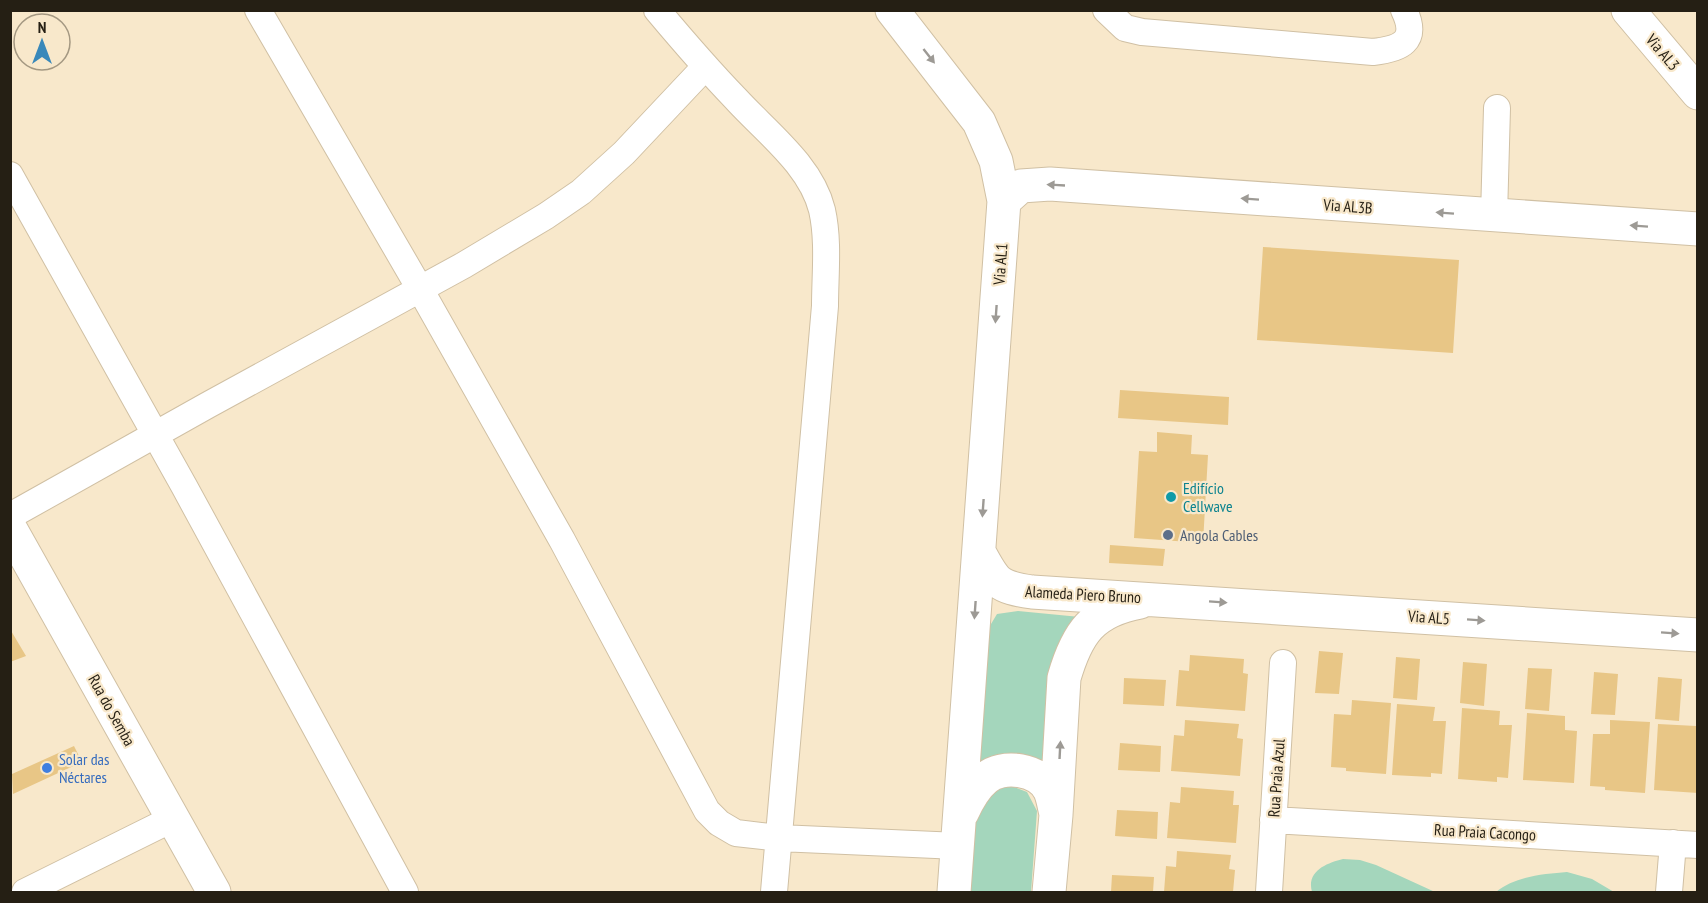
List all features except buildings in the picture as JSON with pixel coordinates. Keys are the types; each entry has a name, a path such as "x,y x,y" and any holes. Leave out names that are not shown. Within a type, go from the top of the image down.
{"street":[{"path":"258,10 562,540 706,811 719,824 736,833 779,838 959,833"},
{"path":"657,10 705,67 793,158 816,193 822,210 826,246 825,306 774,892"},
{"name":"Via AL1","path":"892,10 979,122 996,161 1004,201 980,552"},
{"path":"1106,10 1125,28 1142,32 1373,52 1392,50 1403,44 1409,34 1410,22 1404,10"},
{"name":"Via AL3","path":"1628,10 1698,93"},
{"path":"10,516 536,223 581,192 624,153 705,67"},
{"path":"1494,216 1497,108"},
{"path":"10,175 405,892"},
{"name":"Via AL3B","path":"1004,201 1021,186 1050,184 1698,229"},
{"name":"Rua do Semba","path":"10,528 213,892"},
{"path":"954,892 980,552"},
{"name":"Alameda Piero Bruno","path":"980,552 991,573 1001,584 1010,589 1160,598"},
{"name":"Alameda Piero Bruno","path":"1049,892 1064,678 1069,660 1089,624 1117,606 1160,598"},
{"name":"Via AL5","path":"1160,598 1698,635"},
{"name":"Rua Praia Azul","path":"1269,892 1283,663"},
{"path":"959,833 970,795 987,777 1012,769 1034,774 1049,789 1056,815"},
{"path":"25,892 172,819"},
{"name":"Rua Praia Cacongo","path":"1273,820 1685,844"},
{"path":"1669,892 1685,844"},
{"path":"10,884 12,892"}],"green space":[{"path":"1018,611 1080,617 1044,766 1000,757 976,763 988,629 997,614"},
{"path":"1006,784 1027,792 1037,811 1031,892 965,892 972,805"},
{"path":"1343,859 1360,860 1376,865 1435,892 1312,892 1311,885 1315,873"},
{"path":"1567,872 1592,879 1614,892 1496,892 1521,879"}],"place":[{"name":"Edifício Cellwave","path":"1171,497"},
{"name":"Angola Cables","path":"1168,535"},
{"name":"Solar das Néctares","path":"47,768"}]}
